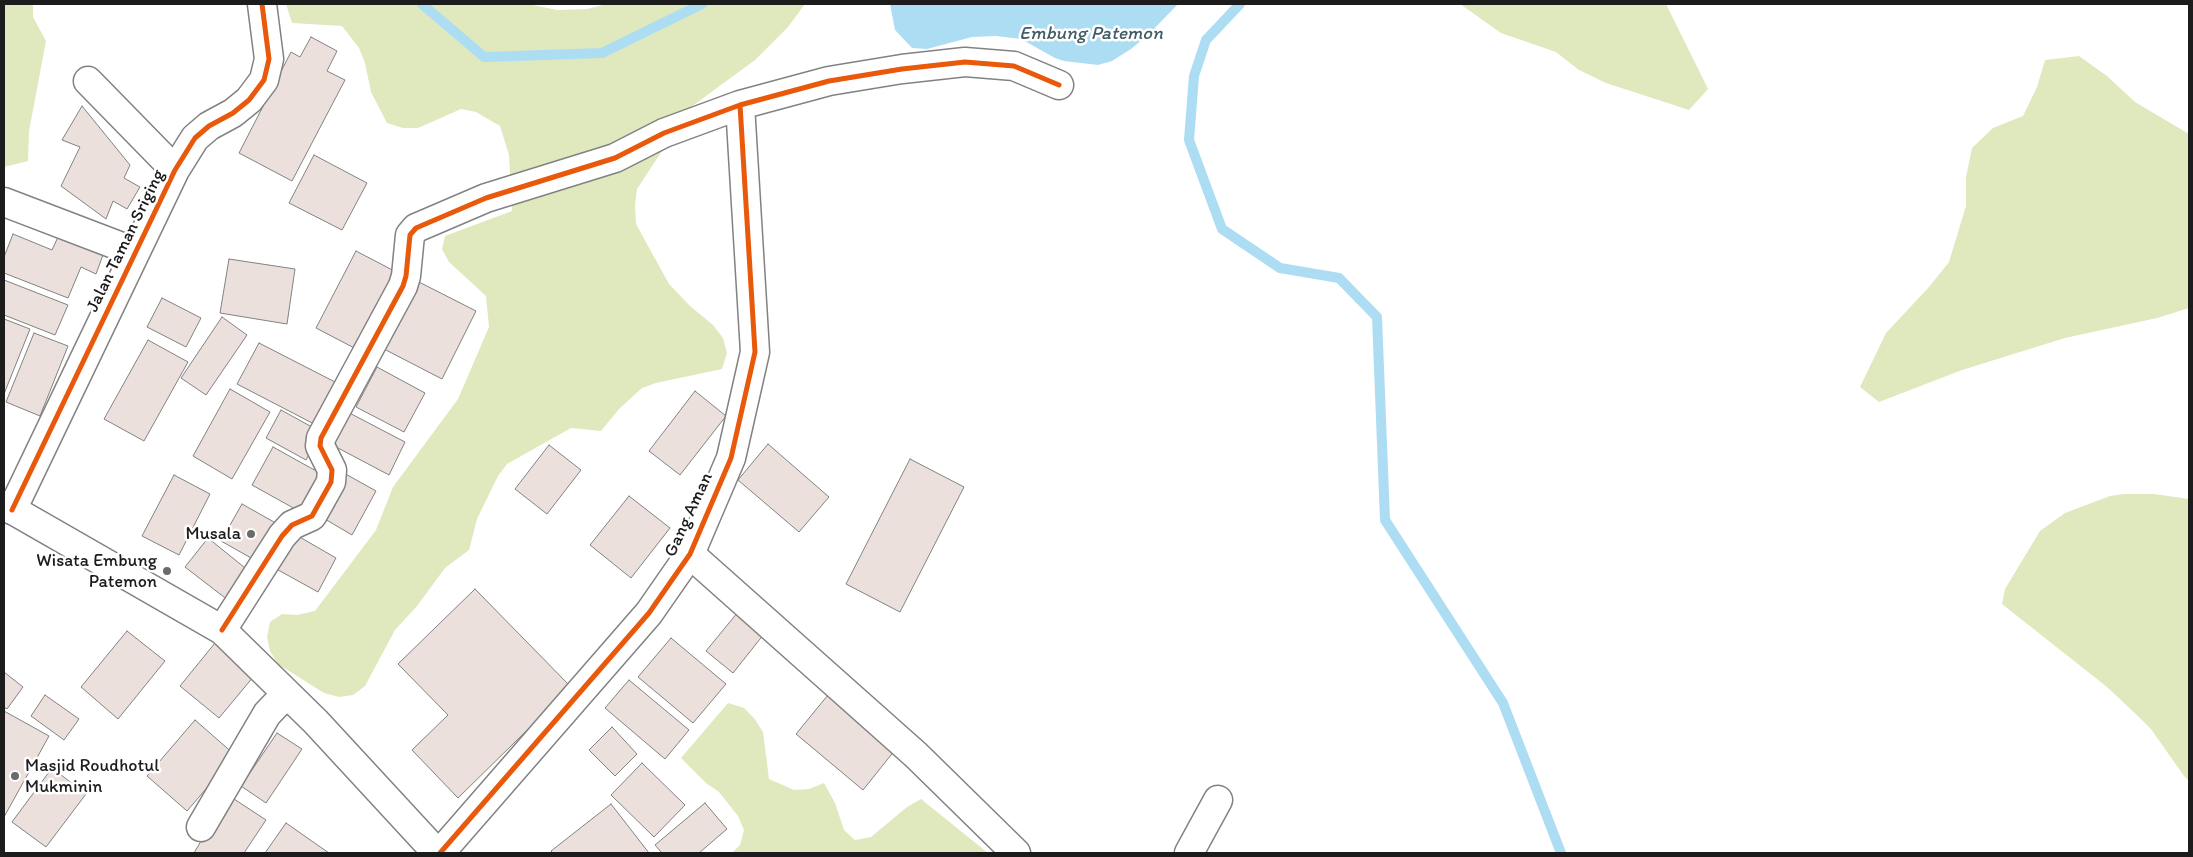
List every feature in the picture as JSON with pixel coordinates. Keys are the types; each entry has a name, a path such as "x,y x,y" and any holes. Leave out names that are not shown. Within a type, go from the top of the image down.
{"street":[{"name":"Jalan Taman Sriging","path":"8,507 175,170 195,138 209,126 233,113 249,100 264,80 268,59 262,4"},
{"path":"222,630 282,536 292,525 312,516 331,482 332,470 320,446 320,438 403,286 409,261 409,240 416,228 486,198 615,158 664,133 740,105 829,81 902,69 965,62 1014,66 1059,85"},
{"name":"Jalan Taman Sriging","path":"88,81 175,170"},
{"name":"Gang Aman","path":"438,853 649,613 690,554 731,458 755,352 740,105"},
{"name":"Jalan Taman Sriging","path":"4,202 135,252"},
{"path":"8,507 222,630 316,722 438,853"},
{"path":"690,554 916,755 1016,853"},
{"path":"201,827 267,714 286,694"},
{"path":"1189,853 1218,800"}],"green space":[{"path":"4,4 33,4 33,17 46,41 29,131 28,161 4,167"},
{"path":"286,4 528,4 557,10 587,9 607,4 805,4 788,27 755,60 691,107 637,189 635,205 636,224 669,284 690,306 713,325 723,338 727,353 722,369 656,383 642,388 619,409 601,431 571,428 507,464 498,476 477,519 469,550 445,568 417,606 395,630 365,686 353,695 339,697 324,693 278,664 270,651 267,637 270,622 282,614 297,615 315,611 376,530 393,487 458,399 489,327 486,296 449,262 442,249 445,236 512,211 509,155 500,126 476,112 461,109 418,128 403,128 387,123 371,92 365,63 359,48 342,26 292,23"},
{"path":"1460,4 1666,4 1708,89 1689,110 1606,83 1579,70 1556,52 1501,33"},
{"path":"2079,56 2107,76 2135,102 2189,134 2189,308 2157,318 2065,338 1962,370 1879,402 1860,387 1886,333 1929,287 1949,262 1966,206 1966,177 1972,148 1993,128 2023,116 2037,87 2045,60"},
{"path":"2154,494 2189,499 2189,781 2151,729 2140,718 2107,687 2002,604 2005,589 2040,531 2065,513 2110,496"},
{"path":"728,703 744,708 754,718 763,732 769,779 794,790 809,789 824,783 835,803 844,830 855,840 871,837 907,807 921,799 988,853 732,853 740,845 744,830 738,816 719,792 706,783 681,758"}],"water":[{"name":"Embung Patemon","path":"890,4 1178,4 1149,34 1131,49 1112,61 1098,65 1064,61 1021,39 996,36 972,37 927,49 912,48 895,30"}],"building":[{"path":"311,37 337,51 327,71 345,80 292,181 239,153 291,52 300,57"},
{"path":"82,106 130,165 124,178 140,187 127,209 113,201 106,219 61,186 80,147 62,140"},
{"path":"314,155 367,183 342,230 289,203"},
{"path":"13,234 52,250 58,237 103,255 96,274 81,267 68,298 4,273 4,257"},
{"path":"356,251 402,275 362,352 316,328"},
{"path":"229,259 295,269 287,324 220,313"},
{"path":"4,280 68,305 55,335 4,315"},
{"path":"417,281 476,311 442,379 382,348"},
{"path":"162,298 201,318 186,347 147,327"},
{"path":"222,317 247,335 206,395 181,378"},
{"path":"4,319 30,329 4,394"},
{"path":"34,333 68,346 40,416 6,402"},
{"path":"148,340 188,362 144,441 104,419"},
{"path":"259,343 337,383 316,425 237,384"},
{"path":"377,367 425,393 404,432 356,407"},
{"path":"230,389 270,412 232,479 193,456"},
{"path":"695,391 726,416 680,475 649,451"},
{"path":"338,407 405,442 389,475 321,439"},
{"path":"281,410 321,432 306,460 266,438"},
{"path":"768,444 829,497 799,532 738,480"},
{"path":"549,445 581,470 547,514 515,489"},
{"path":"273,447 327,477 306,515 252,485"},
{"path":"910,459 964,487 900,612 846,584"},
{"path":"342,472 376,491 352,535 318,515"},
{"path":"174,475 210,494 179,555 142,536"},
{"path":"629,496 670,528 631,578 590,545"},
{"name":"Musala","path":"242,504 281,526 260,563 221,541"},
{"path":"291,532 336,558 318,592 271,566"},
{"path":"208,538 255,576 233,604 185,567"},
{"path":"475,589 571,687 458,798 412,750 448,715 398,664"},
{"path":"738,612 764,634 733,673 706,651"},
{"path":"127,631 165,661 118,719 81,687"},
{"path":"671,638 726,684 693,723 638,677"},
{"path":"215,643 254,676 219,718 180,686"},
{"path":"4,672 23,687 7,709 4,707"},
{"path":"629,680 689,730 665,759 605,708"},
{"path":"45,695 79,719 64,740 31,716"},
{"path":"828,695 895,750 863,790 796,734"},
{"name":"Masjid Roudhotul Mukminin","path":"4,711 49,736 4,817"},
{"path":"195,720 235,755 187,811 147,776"},
{"path":"612,727 637,754 615,776 589,750"},
{"path":"277,733 302,749 266,803 241,786"},
{"path":"642,763 685,805 654,837 611,795"},
{"path":"52,768 86,794 46,847 12,822"},
{"path":"228,795 266,820 244,853 194,853"},
{"path":"705,803 727,829 699,853 662,853 655,845"},
{"path":"611,804 649,853 553,853 551,851"},
{"path":"286,823 329,853 265,853"}],"waterway":[{"path":"422,4 484,57 602,53 702,4"},
{"path":"1240,4 1206,40 1194,76 1189,140 1222,229 1280,268 1339,278 1377,317 1385,520 1503,703 1561,853"}],"cycle path":[{"path":"12,510 175,170 195,138 209,126 233,113 249,100 264,80 269,59 262,4"},
{"path":"222,630 282,536 292,525 312,516 331,482 332,470 320,446 321,438 403,286 406,276 410,235 416,228 486,198 615,158 664,133 740,105 829,81 902,69 965,62 1014,66 1059,85"},
{"path":"440,853 649,613 690,554 731,458 755,352 740,105"}],"place":[{"name":"Musala","path":"251,534"},
{"name":"Wisata Embung Patemon","path":"167,571"},
{"name":"Masjid Roudhotul Mukminin","path":"15,776"}]}
